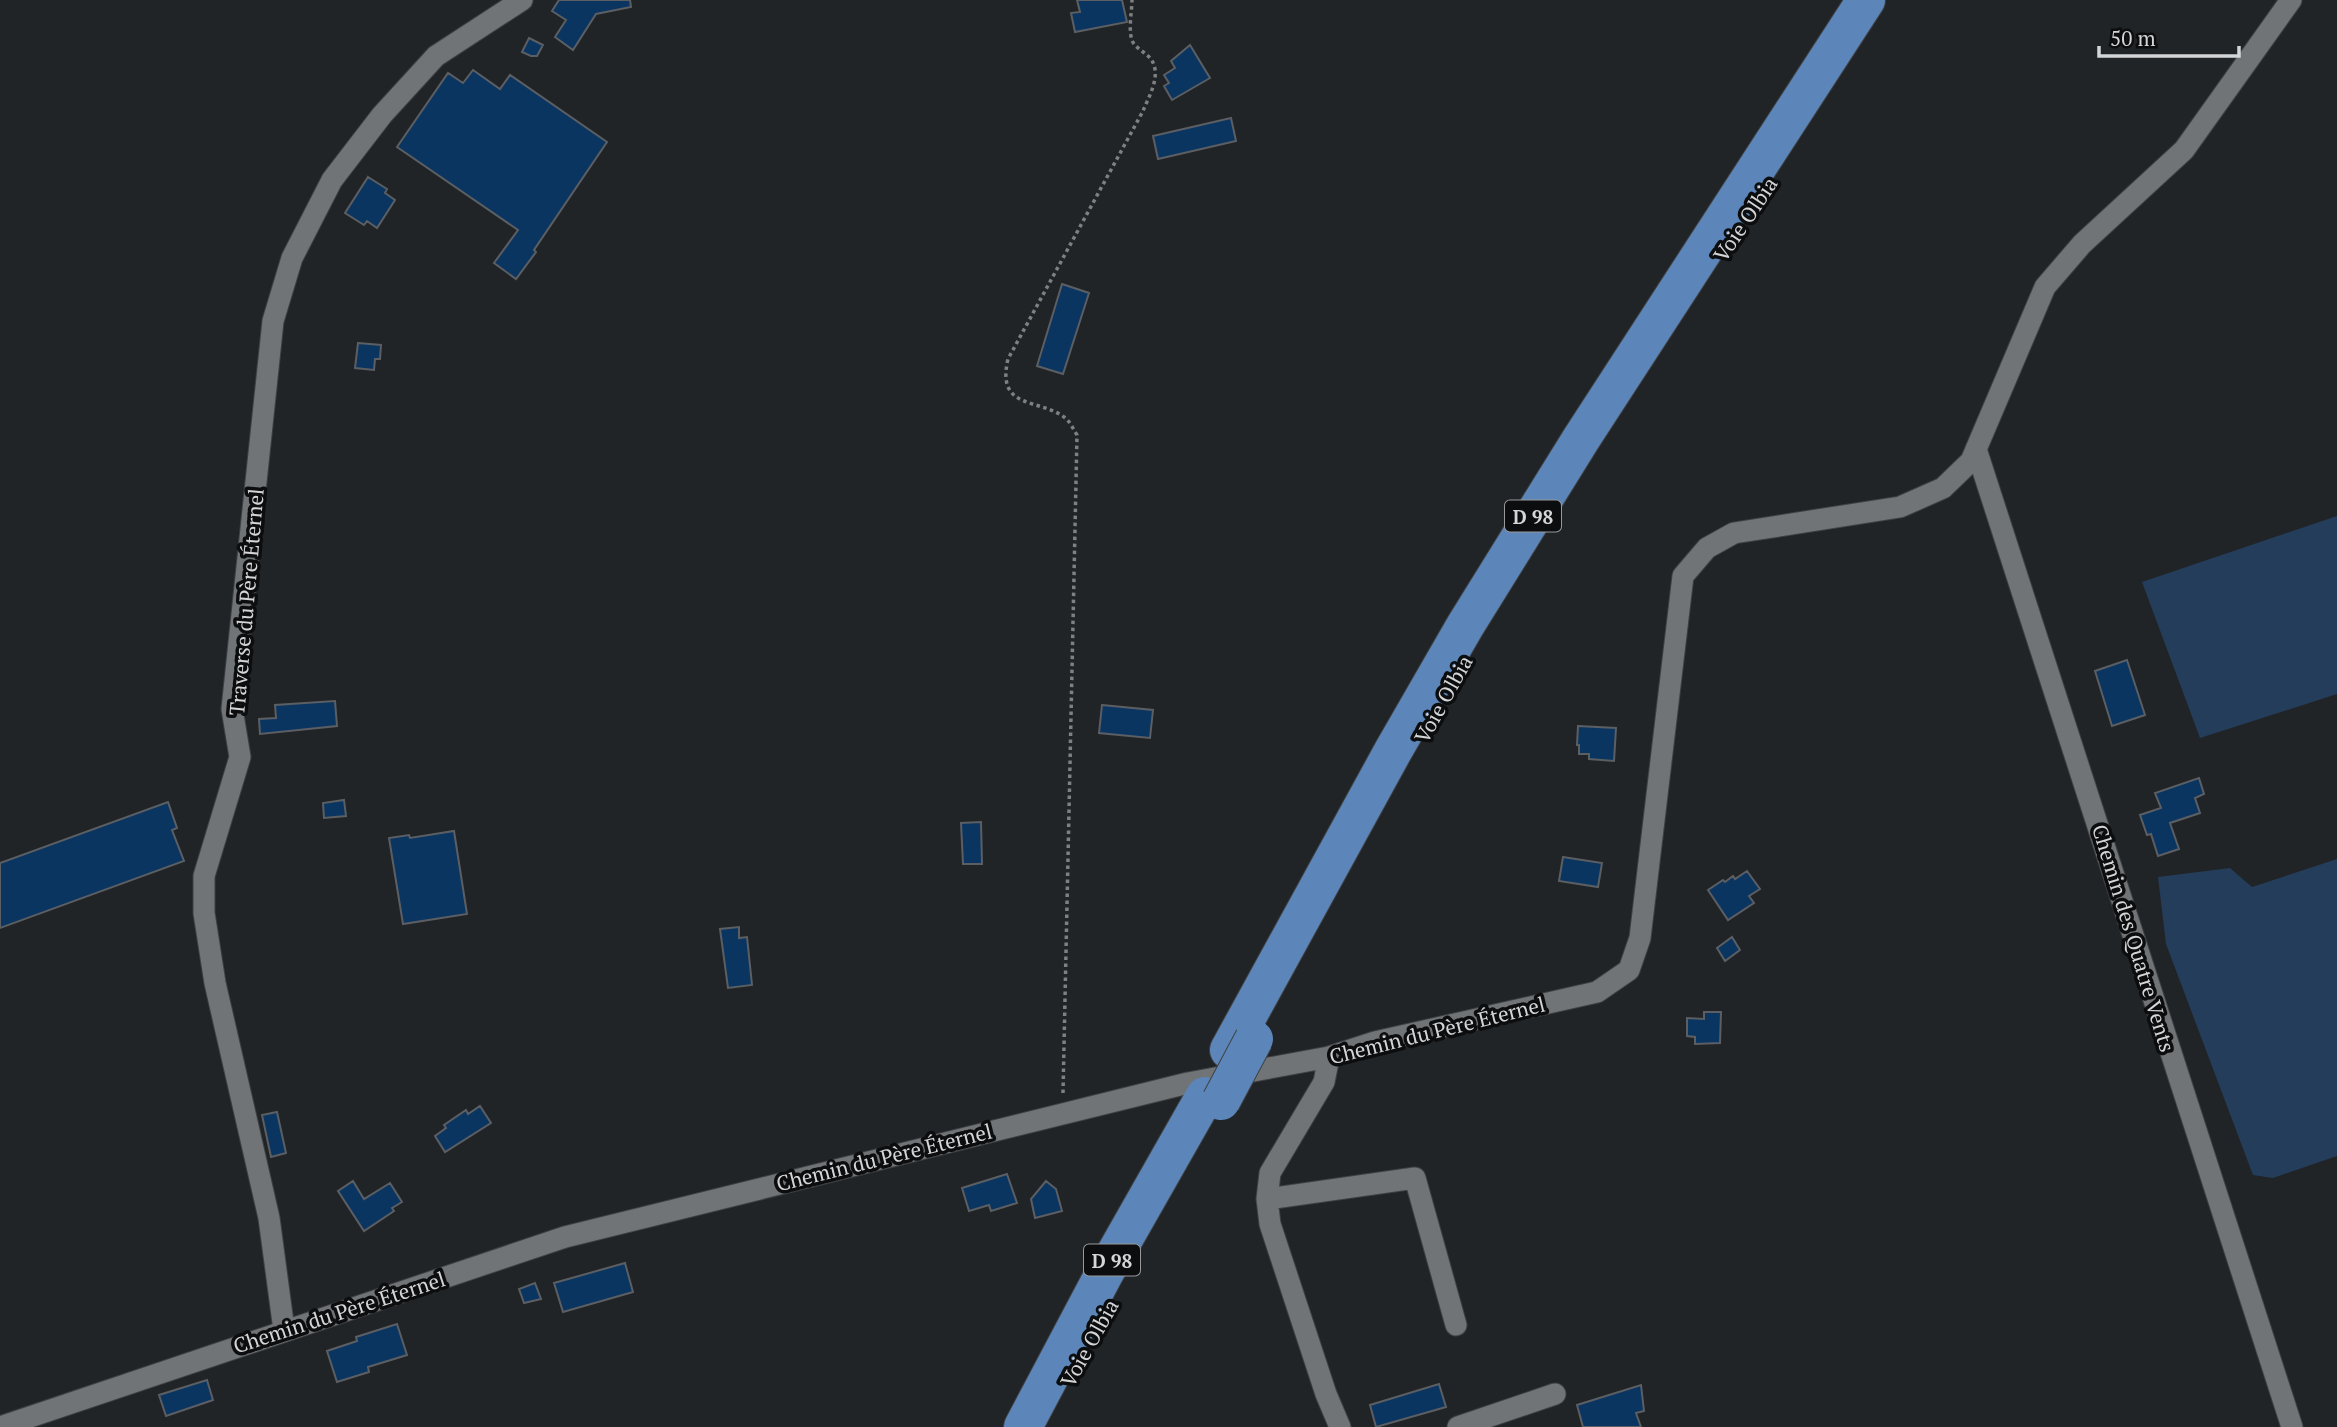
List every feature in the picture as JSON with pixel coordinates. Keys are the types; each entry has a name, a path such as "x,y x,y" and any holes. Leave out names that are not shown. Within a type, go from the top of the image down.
{"highway":[{"name":"Voie Olbia","path":"1044,1427 1393,751 1465,626 1581,439 1866,0"},
{"name":"Voie Olbia","path":"1242,1044 1474,643 1616,415 1891,0"},
{"name":"Voie Olbia","path":"1023,1427 1105,1272 1213,1098"}],"street":[{"name":"Traverse du Père Éternel","path":"284,1330 269,1218 215,983 204,913 204,876 240,757 232,709 273,321 292,258 332,180 382,115 436,56 522,0"},
{"name":"Chemin du Père Éternel","path":"0,1427 565,1237 1188,1083 1329,1056 1375,1042 1597,992 1629,970 1640,938 1684,576 1707,548 1734,533 1900,507 1943,488 1971,461 2045,288 2082,244 2184,150 2291,0"},
{"name":"Chemin des Quatre Vents","path":"1976,449 2292,1427"},
{"path":"1329,1056 1324,1082 1270,1173 1267,1199 1270,1224 1326,1394 1340,1427"},
{"path":"1267,1199 1415,1178 1456,1325"},
{"path":"1458,1427 1555,1394"}],"path":[{"path":"1062,1113 1077,435 1066,418 1028,405 1017,397 1008,387 1004,375 1008,359 1143,111 1154,85 1153,62 1133,43 1132,0"}],"shaded area":[{"path":"2337,516 2337,694 2200,738 2142,582"},
{"path":"2337,859 2337,1156 2273,1178 2253,1175 2166,944 2158,877 2230,868 2252,887"}],"building":[{"path":"559,0 630,0 631,7 596,14 573,50 555,37 566,20 552,11"},
{"path":"1077,0 1122,0 1127,22 1075,32 1071,13 1080,12"},
{"path":"529,38 543,45 537,56 522,52"},
{"path":"1190,45 1210,78 1172,100 1164,86 1169,83 1164,75 1175,68 1171,61"},
{"path":"473,70 500,89 510,75 607,142 516,279 494,263 518,230 397,147 448,73 463,83"},
{"path":"1231,118 1236,141 1158,159 1153,136"},
{"path":"368,177 387,189 385,193 395,200 377,228 367,221 364,225 345,213"},
{"path":"1062,284 1089,293 1063,374 1037,366"},
{"path":"358,343 381,345 380,359 375,359 374,370 355,368"},
{"path":"2127,660 2145,715 2112,726 2095,671"},
{"path":"335,701 337,726 260,734 259,719 276,718 275,705"},
{"path":"1102,705 1153,710 1150,738 1099,733"},
{"path":"1578,726 1616,728 1614,761 1589,759 1589,754 1579,754"},
{"path":"2199,778 2204,794 2195,798 2200,813 2170,823 2179,849 2158,856 2151,834 2147,835 2140,815 2161,808 2155,793"},
{"path":"344,800 346,816 324,818 323,803"},
{"path":"168,802 177,828 172,830 184,861 0,928 0,863"},
{"path":"981,822 982,864 963,864 961,823"},
{"path":"454,831 467,914 403,924 389,838 409,835 410,838"},
{"path":"1563,857 1602,863 1598,887 1559,881"},
{"path":"1747,871 1760,889 1749,896 1754,903 1728,920 1708,890 1723,880 1725,882 1733,876 1735,879"},
{"path":"739,927 739,938 747,937 752,985 728,988 720,929"},
{"path":"1732,937 1740,950 1725,961 1717,948"},
{"path":"1704,1012 1721,1012 1720,1043 1695,1044 1695,1037 1687,1036 1687,1018 1704,1019"},
{"path":"480,1106 491,1123 445,1152 435,1136 446,1128 444,1125 466,1110 468,1114"},
{"path":"277,1112 286,1153 271,1157 262,1115"},
{"path":"1007,1174 1017,1203 991,1211 989,1205 969,1211 962,1188"},
{"path":"353,1181 364,1199 390,1183 402,1202 392,1208 394,1211 364,1231 338,1191"},
{"path":"1046,1181 1056,1189 1062,1211 1035,1218 1031,1199"},
{"path":"625,1263 633,1292 563,1312 554,1283"},
{"path":"535,1283 541,1299 524,1303 519,1289"},
{"path":"397,1324 407,1355 368,1367 369,1372 337,1382 327,1351 357,1341 356,1337"},
{"path":"207,1380 213,1400 166,1416 159,1395"},
{"path":"1439,1384 1446,1407 1376,1427 1370,1405"},
{"path":"1641,1385 1644,1411 1636,1413 1641,1427 1583,1427 1577,1405"}]}
